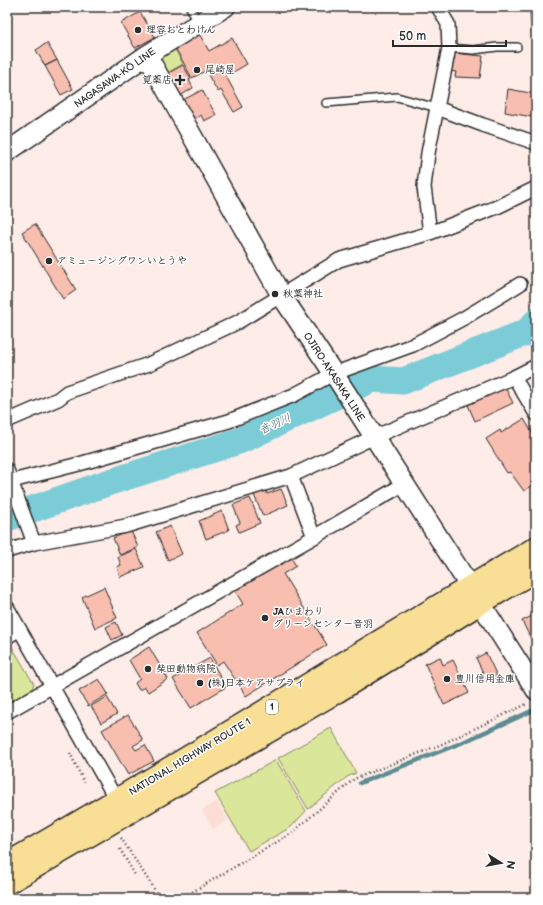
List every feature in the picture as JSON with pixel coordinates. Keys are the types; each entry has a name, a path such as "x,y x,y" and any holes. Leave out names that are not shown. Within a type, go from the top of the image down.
{"highway":[{"name":"NATIONAL HIGHWAY ROUTE 1","path":"7,883 336,692 475,595 536,548"},
{"name":"NATIONAL HIGHWAY ROUTE 1","path":"7,864 475,595 536,570"}],"main road":[{"name":"NAGASAWA-KŌ LINE","path":"7,152 146,55 194,15 225,7"},
{"name":"OJIRO-AKASAKA LINE","path":"146,55 281,295 475,595 533,696"}],"street":[{"path":"430,233 424,187 428,154 449,48 448,24 438,7"},
{"path":"437,108 536,143"},
{"path":"7,421 58,399 67,392 149,364 238,322 340,260 430,233 497,207 536,188"},
{"path":"33,540 11,479 79,464 229,421 294,395 334,376 413,345 464,318 520,284"},
{"path":"7,551 33,540 126,526 292,476 374,437 514,377 536,366"},
{"path":"514,377 536,414"},
{"path":"292,476 314,537"},
{"path":"7,712 404,484"},
{"path":"7,607 117,801"},
{"path":"7,637 19,629"}],"lane":[{"path":"449,48 473,50 497,47 517,47"},
{"path":"326,103 397,97 437,108"}],"path":[{"path":"182,898 292,833 354,779 442,744 533,696"},
{"path":"70,753 84,782"},
{"path":"111,822 160,898"},
{"path":"120,849 135,874"}],"shaded area":[{"path":"217,801 228,820 213,829 202,810"}],"green space":[{"path":"172,44 183,64 167,73 157,55"},
{"path":"7,645 11,645 34,684 32,689 7,704"},
{"path":"331,728 356,773 347,777 308,809 278,758"},
{"path":"276,760 306,811 291,827 249,851 215,793"}],"building":[{"path":"536,11 536,51 534,52 530,12"},
{"name":"理容おとわけん","path":"140,12 155,37 135,48 121,23"},
{"name":"尾崎屋","path":"197,30 209,51 232,38 247,64 230,74 227,69 223,71 243,107 234,112 221,90 218,92 208,75 213,72 211,68 192,78 173,44"},
{"path":"47,43 57,60 45,66 36,50"},
{"path":"453,53 483,56 480,78 455,77 456,72 449,71"},
{"path":"57,60 73,89 61,95 45,66"},
{"name":"筧薬店","path":"183,65 191,79 189,80 193,88 180,96 167,74"},
{"path":"508,89 536,94 532,117 505,112"},
{"path":"202,90 216,115 204,121 201,115 194,119 183,100"},
{"name":"アミュージングワンいとうや","path":"35,224 76,290 63,299 22,232"},
{"path":"505,387 513,403 475,421 468,405"},
{"path":"524,419 536,439 536,490 533,485 524,491 510,472 507,473 486,439 500,430 501,433"},
{"path":"281,489 288,505 263,516 254,495 266,490 267,494"},
{"path":"250,498 260,523 239,532 236,525 240,523 233,505"},
{"path":"222,511 229,530 206,539 199,521"},
{"path":"170,526 182,554 168,560 156,532"},
{"path":"131,531 138,547 120,555 113,538"},
{"path":"136,549 144,567 120,577 117,567 121,565 118,557"},
{"name":"JAひまわり グリーンセンター音羽","path":"289,554 296,566 283,574 327,645 246,696 223,661 217,665 197,633 243,604 234,589"},
{"path":"104,587 117,618 95,628 82,597"},
{"path":"536,614 536,639 532,641 522,621"},
{"path":"116,622 122,635 112,640 106,627"},
{"name":"柴田動物病院","path":"149,647 168,679 148,692 145,687 139,690 135,683 140,679 129,660"},
{"path":"486,653 497,676 487,681 476,658"},
{"name":"豊川信用金庫","path":"440,657 443,665 453,660 469,693 444,705 425,664"},
{"name":"(株)日本ケアサプライ","path":"210,658 226,687 191,708 173,679"},
{"path":"99,679 108,694 88,706 79,691"},
{"path":"107,697 117,714 101,723 91,706"},
{"path":"128,715 143,740 133,746 136,750 145,745 154,761 128,775 102,730"}],"waterway":[{"name":"音羽川","path":"7,518 107,483 239,441 372,379 403,381 527,332 536,322"},
{"path":"360,783 461,743 536,709"}],"place":[{"name":"理容おとわけん","path":"138,30"},
{"name":"尾崎屋","path":"197,70"},
{"name":"筧薬店","path":"180,80"},
{"name":"アミュージングワンいとうや","path":"49,261"},
{"name":"秋葉神社","path":"275,294"},
{"name":"JAひまわり グリーンセンター音羽","path":"265,618"},
{"name":"柴田動物病院","path":"148,669"},
{"name":"豊川信用金庫","path":"447,679"},
{"name":"(株)日本ケアサプライ","path":"200,683"}]}
